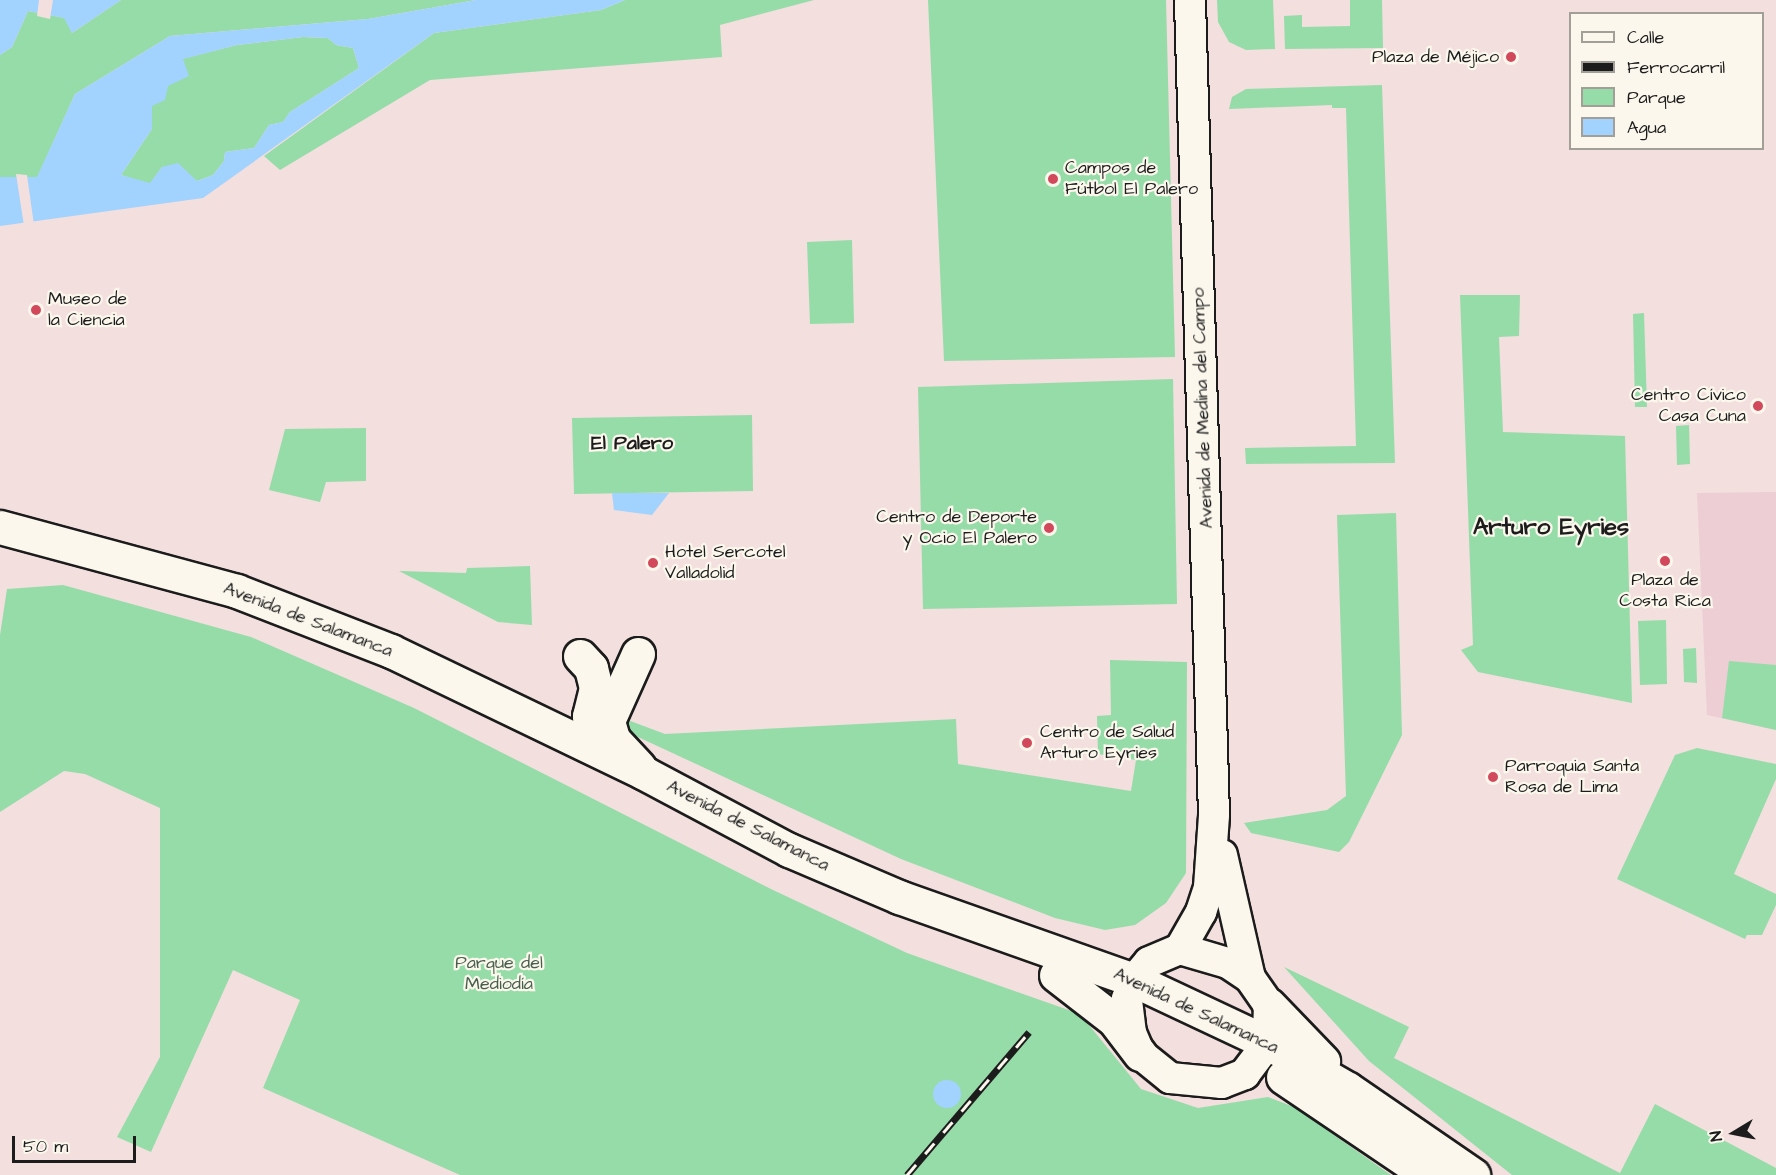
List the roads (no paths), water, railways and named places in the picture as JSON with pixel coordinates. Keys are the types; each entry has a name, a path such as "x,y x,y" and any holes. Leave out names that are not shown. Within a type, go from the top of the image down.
{"highway":[{"name":"Avenida de Salamanca","path":"0,526 237,591 391,651 558,731 600,765 644,773 789,850 899,897 1131,989 1262,1052 1348,1089 1473,1175"},
{"name":"Avenida de Salamanca","path":"0,549 242,614 600,765 874,911 1056,975 1131,989"},
{"path":"638,654 608,721 613,739 644,773"},
{"path":"580,656 591,668 596,688 589,716 600,765"},
{"path":"558,731 589,716"},
{"path":"1056,975 1114,1020 1140,1054"},
{"path":"1269,1005 1336,1071 1348,1089"},
{"name":"Avenida de Salamanca","path":"1262,1052 1428,1175"}],"main road":[{"name":"Avenida de Medina del Campo","path":"1180,950 1201,912 1209,887 1214,815 1190,0"},
{"name":"Avenida de Medina del Campo","path":"1214,815 1235,926 1250,978"},
{"path":"1180,950 1228,963 1250,978 1269,1005 1262,1052 1245,1074 1222,1083 1197,1084 1170,1078 1140,1054 1131,1033 1131,989 1149,963 1180,950"}],"water":[{"path":"0,0 121,0 72,33 64,18 28,11 12,47 0,55"},
{"path":"476,0 625,0 601,10 434,33 203,198 0,226 0,177 37,177 75,94 170,36 368,19","holes":["303,37 328,38 336,45 353,48 359,68 290,112 283,122 269,125 254,148 225,152 224,161 213,175 197,181 178,163 162,167 150,183 121,175 152,129 152,106 165,100 168,86 189,76 183,59 237,45"]},
{"path":"612,493 669,493 652,515 614,510"},
{"path":"947,1080 957,1084 961,1094 957,1104 947,1108 937,1104 933,1094 937,1084"}],"railway":[{"path":"907,1175 1029,1032"}],"place":[{"name":"Plaza de Méjico","path":"1511,57"},
{"name":"Campos de Fútbol El Palero","path":"1053,179"},
{"name":"Museo de la Ciencia","path":"36,310"},
{"name":"Centro Cívico Casa Cuna","path":"1758,406"},
{"name":"Centro de Deporte y Ocio El Palero","path":"1049,528"},
{"name":"Plaza de Costa Rica","path":"1665,561"},
{"name":"Hotel Sercotel Valladolid","path":"653,563"},
{"name":"Centro de Salud Arturo Eyries","path":"1027,743"},
{"name":"Parroquia Santa Rosa de Lima","path":"1493,777"}],"district":[{"name":"El Palero","path":"632,443"},
{"name":"Arturo Eyries","path":"1551,528"}],"park label":[{"name":"Parque del Mediodía","path":"499,974"}]}
